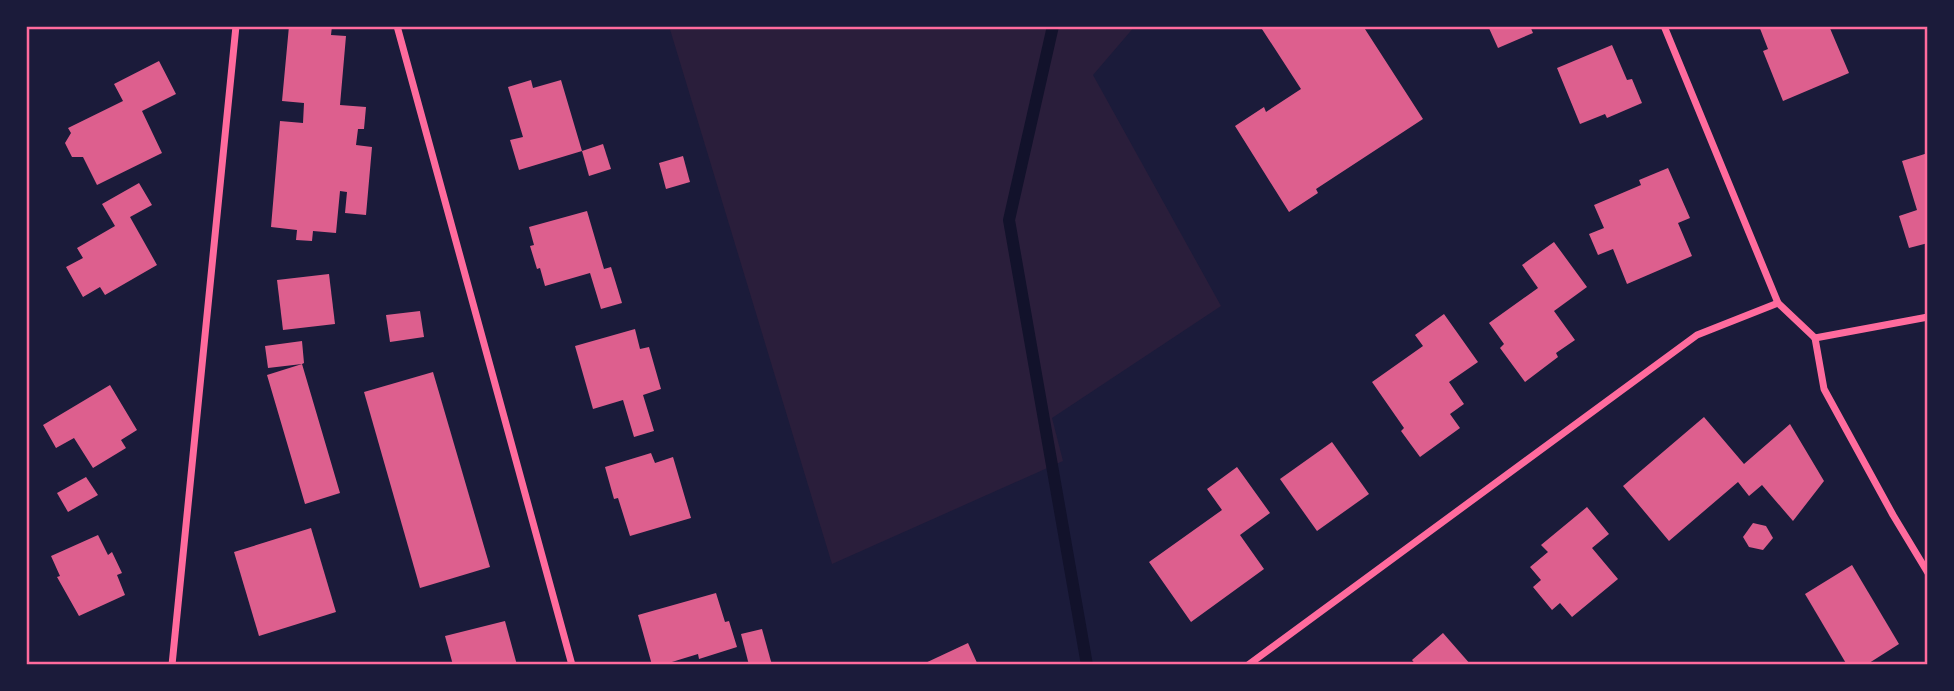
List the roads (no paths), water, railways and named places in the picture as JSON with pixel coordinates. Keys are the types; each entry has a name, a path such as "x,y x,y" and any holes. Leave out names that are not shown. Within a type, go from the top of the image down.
{"street":[{"path":"172,665 236,26"},
{"path":"397,26 572,665"},
{"path":"1664,26 1779,303 1815,338 1824,389 1928,573"},
{"path":"1248,665 1697,335 1779,303"},
{"path":"1815,338 1928,317"}],"waterway":[{"path":"1053,26 1009,220 1087,665"}]}
